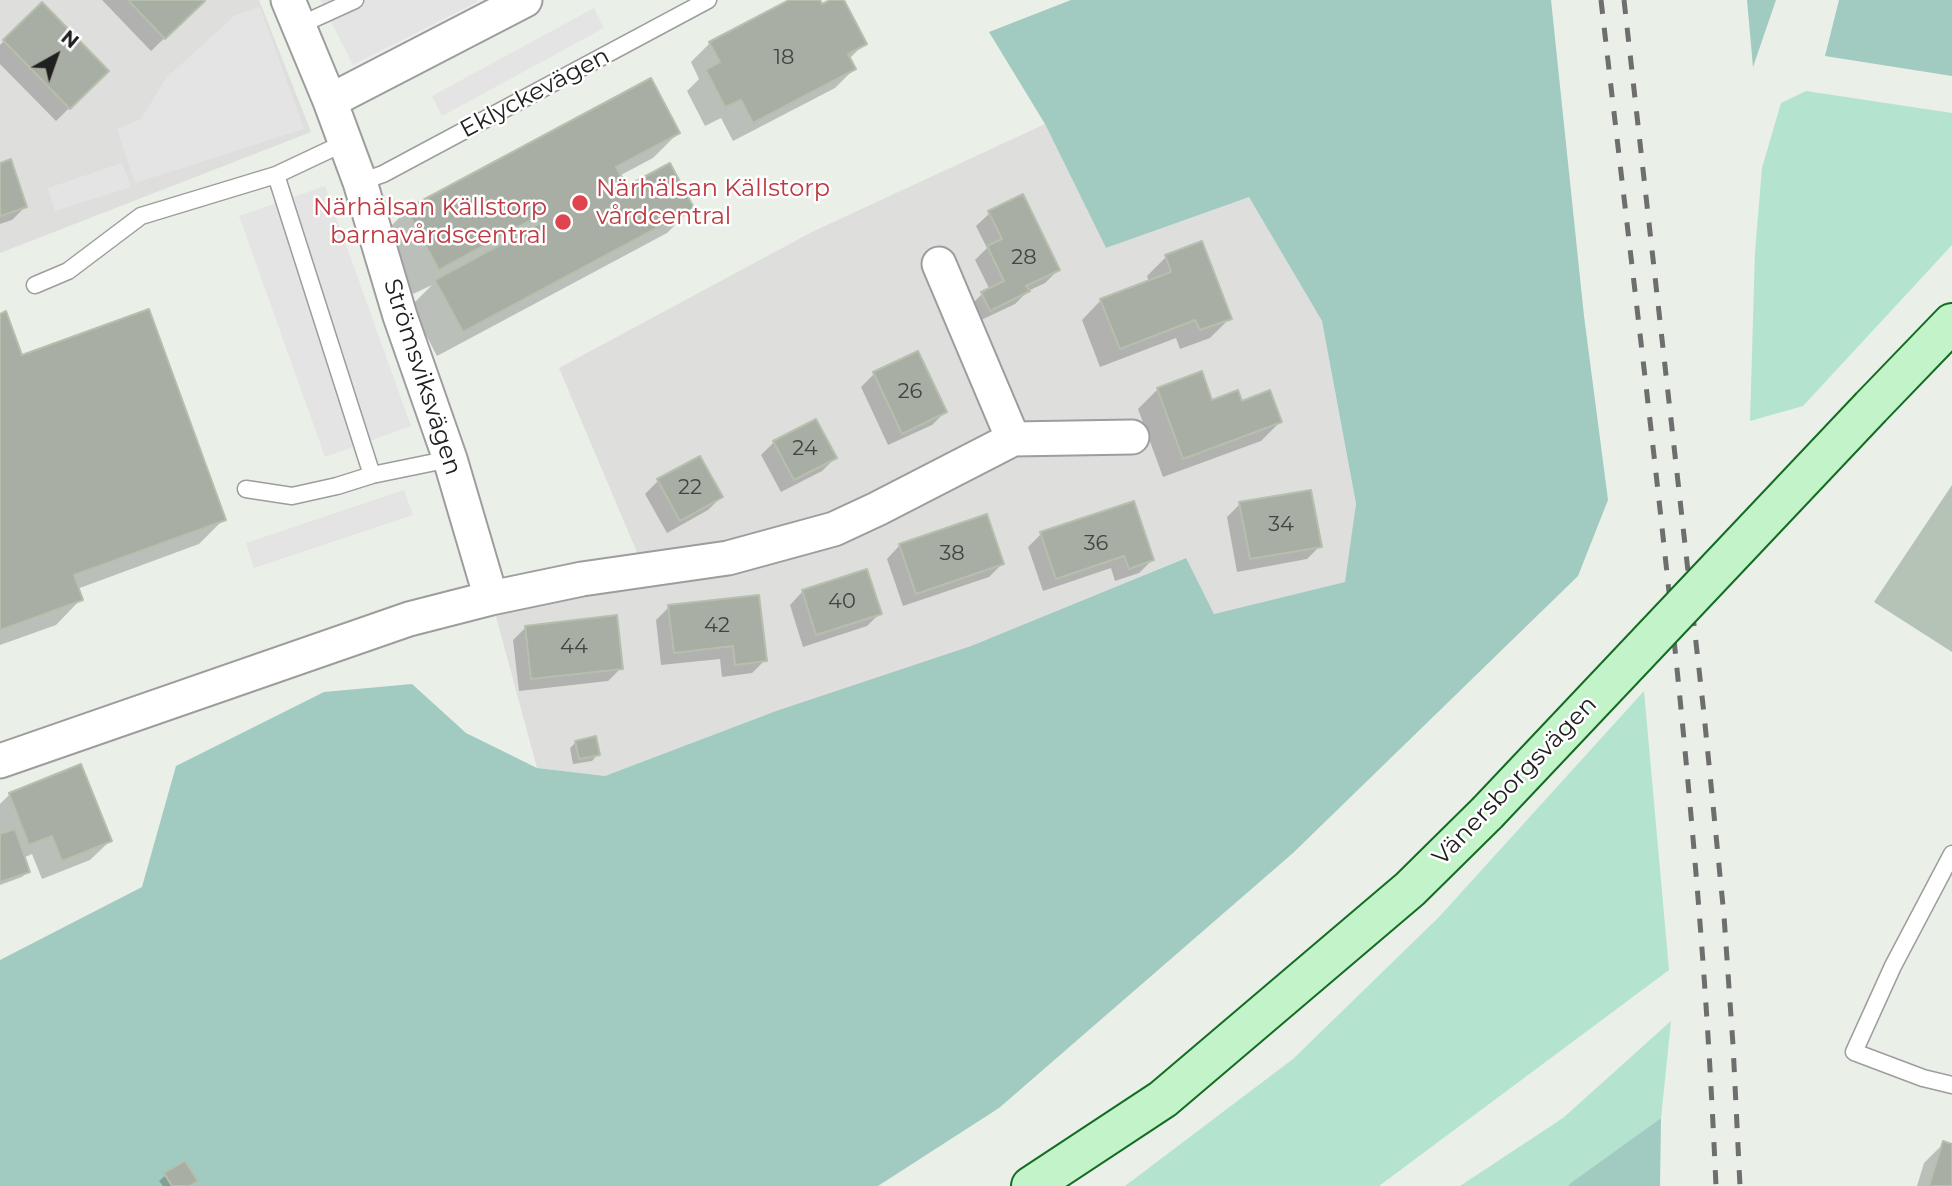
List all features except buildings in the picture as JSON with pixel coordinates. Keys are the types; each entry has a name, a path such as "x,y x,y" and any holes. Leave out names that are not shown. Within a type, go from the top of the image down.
{"main road":[{"name":"Vänersborgsvägen","path":"1031,1186 1163,1099 1410,889 1487,813 1952,323"}],"street":[{"path":"330,102 524,0"},
{"name":"Strömsviksvägen","path":"293,13 360,182 400,316 450,458 491,598"},
{"path":"939,264 1013,439"},
{"path":"0,761 409,619 582,579 728,558 834,529 1013,439 1132,437"}],"lane":[{"path":"293,13 355,0"},
{"name":"Eklyckevägen","path":"360,182 383,174 708,0"},
{"path":"35,285 68,271 141,216 276,175 346,142"},
{"path":"276,175 372,475"},
{"path":"246,488 292,496 450,458"},
{"path":"1952,854 1893,966 1854,1052 1923,1078 1952,1085"}],"shaded area":[{"path":"0,0 259,0 311,132 0,253"},
{"path":"320,0 476,0 477,2 353,65"},
{"path":"1071,0 1551,0 1584,316 1608,500 1578,576 1293,853 999,1108 878,1186 0,1186 0,960 142,887 176,766 324,692 412,684 466,733 537,768 605,776 776,711 971,646 1186,558 1214,614 1345,582 1356,504 1322,321 1249,197 1106,248 1045,124 989,32"},
{"path":"1747,0 1776,0 1753,67"},
{"path":"1839,0 1952,0 1952,76 1825,56"},
{"path":"260,7 304,129 135,183 117,129 141,119 166,78 234,16"},
{"path":"594,8 604,28 442,116 432,96"},
{"path":"1045,124 1106,248 1249,196 1322,321 1356,505 1346,582 1214,614 1185,558 971,646 776,711 605,776 537,768 494,609 650,583 559,368 812,232"},
{"path":"122,163 131,187 55,211 48,188"},
{"path":"325,186 411,426 325,457 239,216"},
{"path":"1952,485 1952,652 1874,602"},
{"path":"404,490 413,515 254,568 246,543"},
{"path":"1661,1118 1660,1186 1568,1186 1571,1183"}],"green space":[{"path":"1806,91 1952,113 1952,245 1803,406 1750,421 1755,252 1762,168 1781,103"},
{"path":"1644,691 1669,970 1379,1186 1125,1186 1293,1059 1439,917"},
{"path":"1671,1021 1661,1118 1568,1186 1460,1186 1563,1118"}],"railway":[{"path":"1601,0 1679,692 1703,956 1716,1186"},
{"path":"1624,0 1724,916 1740,1186"}],"place":[{"name":"Närhälsan Källstorp vårdcentral","path":"580,203"},
{"name":"Närhälsan Källstorp barnavårdscentral","path":"563,222"}]}
